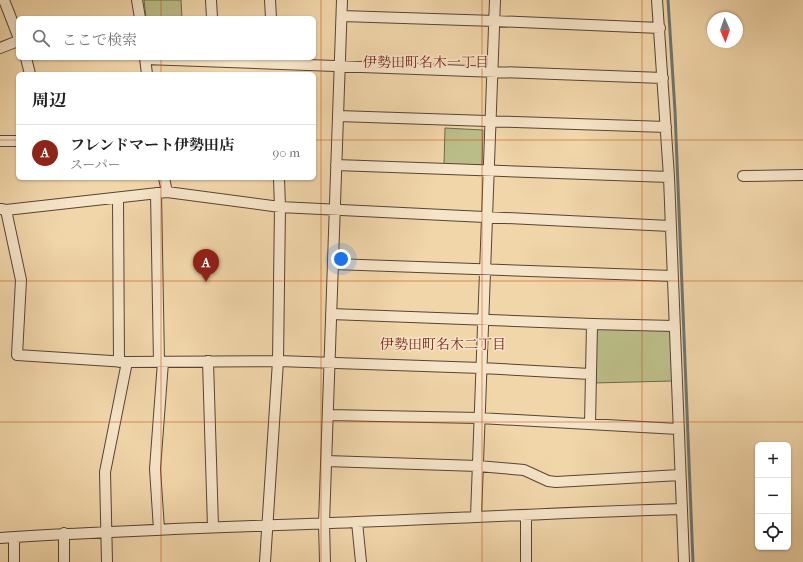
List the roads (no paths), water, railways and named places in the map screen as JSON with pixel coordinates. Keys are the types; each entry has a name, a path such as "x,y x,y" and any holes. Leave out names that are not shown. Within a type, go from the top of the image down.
{"street":[{"path":"4,0 16,31"},
{"path":"138,0 140,16"},
{"path":"211,0 212,16"},
{"path":"270,0 271,16"},
{"path":"325,562 324,523 342,0"},
{"path":"476,517 495,0"},
{"path":"657,0 669,177 684,562"},
{"path":"342,16 660,28"},
{"path":"0,48 16,42"},
{"path":"26,60 30,72"},
{"path":"145,60 147,72"},
{"path":"214,60 274,65 340,66 663,78"},
{"path":"338,116 666,127"},
{"path":"0,141 16,141"},
{"path":"336,165 669,177"},
{"path":"743,176 803,175"},
{"path":"164,180 167,192"},
{"path":"265,562 278,360 279,180"},
{"path":"590,374 278,360 123,362 17,354 21,280 3,209 167,192 280,208 670,226"},
{"path":"156,193 161,362 155,470 159,529"},
{"path":"107,562 105,472 123,362 118,198"},
{"path":"333,264 672,276"},
{"path":"331,314 674,326"},
{"path":"590,424 592,324"},
{"path":"208,361 213,527"},
{"path":"328,414 479,418 678,428"},
{"path":"326,461 478,466 524,470 556,482 680,475"},
{"path":"0,538 107,531 357,522 572,512 682,509"},
{"path":"526,515 526,562"},
{"path":"357,522 361,562"},
{"path":"64,533 64,562"},
{"path":"14,537 14,562"}],"waterway":[{"path":"668,0 675,111 693,562"}],"place":[{"name":"フレンドマート伊勢田店","path":"206,282"}],"district":[{"name":"伊勢田町名木一丁目","path":"426,62"},
{"name":"伊勢田町名木二丁目","path":"443,344"}]}
